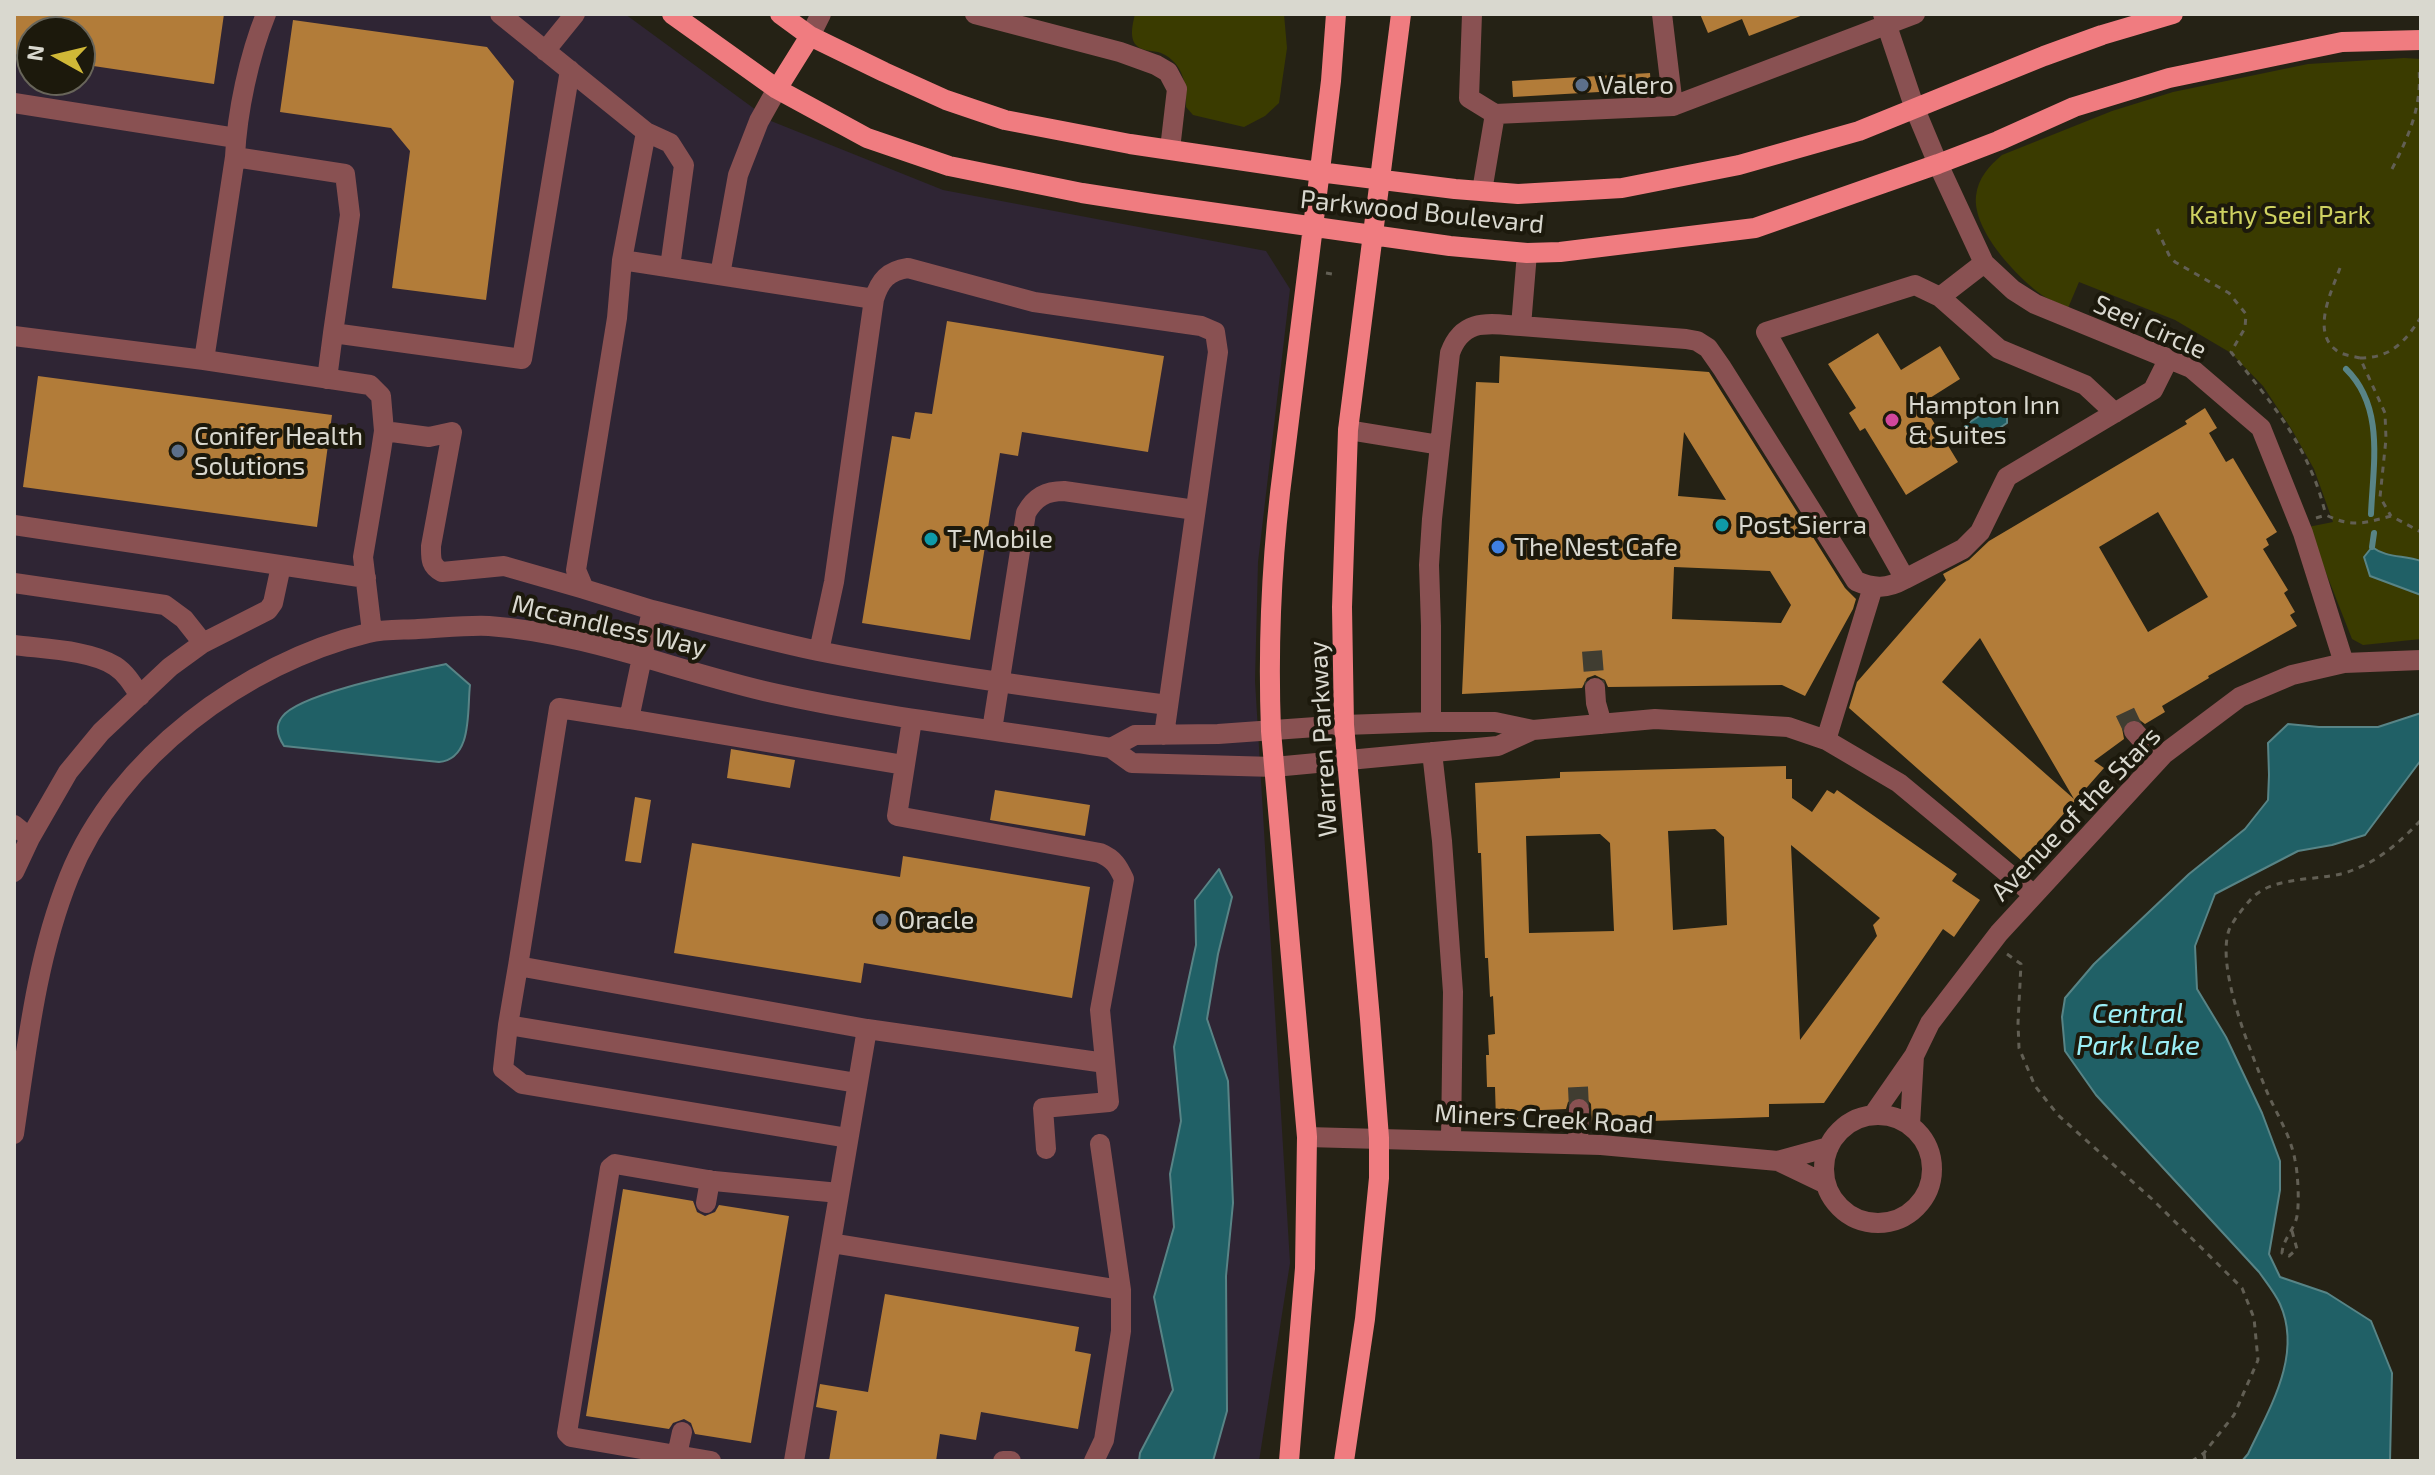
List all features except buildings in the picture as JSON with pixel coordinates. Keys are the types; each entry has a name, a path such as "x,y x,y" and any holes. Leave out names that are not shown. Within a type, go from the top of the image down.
{"main road":[{"name":"Parkwood Boulevard","path":"672,14 777,89 867,138 949,166 1082,193 1374,236 1527,253 1560,252 1755,228 1938,164 2074,107 2169,78 2342,42 2421,40"},
{"name":"Parkwood Boulevard","path":"780,14 810,36 946,100 1005,120 1130,144 1319,172 1518,194 1622,188 1739,165 1859,131 2044,56 2173,14"},
{"name":"Warren Parkway","path":"1289,1461 1305,1268 1307,1137 1271,731 1269,681 1273,553 1331,81 1336,14"},
{"name":"Warren Parkway","path":"1344,1461 1365,1319 1379,1178 1379,1138 1344,725 1342,607 1348,430 1401,14"},
{"path":"777,89 810,36"}],"street":[{"path":"204,360 249,70 266,14"},
{"path":"500,14 646,132 670,143 684,165 670,267"},
{"path":"545,51 575,14"},
{"path":"810,36 821,14"},
{"path":"975,14 1120,52 1168,72 1177,89 1170,149"},
{"path":"1472,14 1469,98 1495,114 1673,106 1885,19 1915,14"},
{"path":"1662,14 1673,106"},
{"name":"Seei Circle","path":"1885,19 1915,109 1984,263 2013,290 2035,304 2191,368 2261,428 2299,523 2344,663"},
{"path":"333,333 522,359 570,70"},
{"path":"720,275 738,175 759,121 777,89"},
{"path":"14,103 236,148 345,174 350,215 327,379"},
{"path":"1482,191 1495,114"},
{"path":"584,589 576,570 617,318 622,260 646,132"},
{"path":"1521,326 1527,253"},
{"path":"622,260 874,299"},
{"path":"1940,297 1984,263"},
{"path":"819,651 834,582 874,299 879,284 887,274 908,268 1034,302 1201,326 1215,332 1218,352 1164,735"},
{"path":"1905,579 1766,332 1915,285 1940,297 1999,349 2085,385 2115,413"},
{"path":"1431,722 1429,565 1449,358 1456,339 1466,330 1480,324 1521,326 1686,339 1701,344 1722,368 1851,575 1856,581 1873,587 1886,587 1966,551 1980,532 2007,477 2153,390 2168,360"},
{"path":"14,336 370,385 381,396 384,431 363,557 372,632"},
{"path":"1348,430 1440,445"},
{"path":"384,431 429,437 452,432 431,546 431,561 442,572 504,566 652,610 819,651 999,683 1168,705"},
{"path":"992,730 1026,513 1032,502 1052,491 1064,491 1195,510"},
{"path":"14,525 366,578"},
{"path":"14,872 22,832 101,732 170,667 203,643 268,610 273,603 281,566"},
{"path":"14,583 165,605 184,619 203,643"},
{"path":"1826,740 1873,587"},
{"path":"629,719 652,610"},
{"name":"Mccandless Way","path":"14,1134 24,1004 71,873 95,827 125,785 171,737 222,697 280,666 337,642 372,632 487,626 533,632 643,657 772,693 912,720 1111,748 1132,763 1274,767 1498,746 1533,730"},
{"path":"14,654 14,645 92,656 124,673 140,696"},
{"name":"Avenue of the Stars","path":"1873,1115 1914,1056 1930,1023 1992,941 2159,759 2240,697 2292,675 2344,663 2420,660"},
{"path":"1595,688 1602,724"},
{"path":"848,1138 522,1084 503,1069 508,1025 559,708 904,765"},
{"path":"1533,730 1655,719 1788,727 1826,740 1899,783 2034,895"},
{"path":"912,720 897,816 1100,853 1117,864 1124,879 1100,1010 1109,1102 1043,1108 1046,1149"},
{"name":"Mccandless Way","path":"1111,748 1135,735 1271,731 1344,725 1495,722 1533,730"},
{"path":"2134,731 2159,759"},
{"path":"1432,752 1453,992 1451,1140"},
{"path":"518,966 867,1029 1105,1063"},
{"path":"508,1025 857,1083"},
{"path":"794,1461 867,1029"},
{"name":"Avenue of the Stars","path":"1910,1125 1914,1056"},
{"path":"1578,1144 1579,1109"},
{"path":"1873,1115 1886,1115 1910,1125 1929,1150 1931,1181 1926,1196 1903,1218 1888,1223 1857,1219 1843,1211 1826,1184 1824,1165 1829,1147 1840,1131 1855,1120 1873,1115"},
{"name":"Miners Creek Road","path":"1307,1137 1578,1144 1778,1161 1829,1147"},
{"path":"1094,1461 1104,1440 1121,1331 1121,1290 1100,1144"},
{"name":"Miners Creek Road","path":"1778,1161 1826,1184"},
{"path":"711,1461 571,1437 567,1433 610,1168 615,1164 710,1180 839,1193"},
{"path":"706,1203 710,1180"},
{"path":"831,1243 1121,1290"},
{"path":"677,1455 682,1432"},
{"path":"1003,1461 1011,1461"}],"path":[{"path":"2392,169 2406,144 2418,107 2421,90 2419,69"},
{"path":"2157,229 2175,262 2229,293 2246,314 2245,328 2231,352 2289,430 2312,473 2326,515"},
{"path":"2340,268 2325,312 2325,337 2336,351 2360,358 2377,358 2408,337 2421,317"},
{"path":"1322,273 1337,275"},
{"path":"2360,358 2385,413 2386,439 2380,497 2391,516 2421,532"},
{"path":"2299,523 2326,515 2357,525 2391,516"},
{"path":"2292,1231 2297,1249 2289,1256 2282,1253 2283,1244 2298,1217 2296,1162 2238,1012 2225,962 2229,929 2256,895 2286,882 2351,872 2389,851 2421,820"},
{"path":"1992,941 2021,964 2019,1048 2035,1086 2058,1115 2152,1199 2242,1288 2254,1318 2258,1360 2234,1415 2204,1453 2192,1461"},
{"path":"2204,1453 2205,1461"}],"shaded area":[{"path":"14,14 625,14 771,121 943,190 1266,251 1290,289 1258,562 1255,681 1290,1263 1259,1461 14,1461"}],"green space":[{"path":"1135,14 1284,14 1287,48 1279,103 1265,116 1244,127 1193,115 1186,107 1185,83 1175,63 1161,53 1141,49 1134,42 1132,30"},
{"name":"Kathy Seei Park","path":"2421,59 2421,639 2363,645 2352,639 2308,527 2333,522 2314,469 2263,386 2231,353 2175,320 2079,282 2068,308 2045,297 2010,266 1989,238 1981,224 1976,196 1985,173 2002,155 2112,111 2173,92 2308,64"}],"water":[{"path":"1996,405 2007,410 2007,423 1976,444 1963,438 1964,426"},
{"path":"2372,547 2383,553 2421,561 2421,595 2370,576 2364,557"},
{"path":"446,664 470,685 466,732 458,752 450,759 439,762 284,746 280,739 278,728 282,717 310,700 358,684"},
{"name":"Central Park Lake","path":"2421,713 2421,760 2365,835 2298,851 2215,894 2195,946 2197,989 2226,1037 2262,1113 2280,1161 2280,1190 2269,1254 2280,1277 2327,1293 2371,1321 2392,1373 2390,1461 2242,1461 2273,1400 2286,1362 2286,1323 2280,1304 2259,1272 2096,1095 2065,1051 2062,1017 2065,998 2094,964 2189,874 2245,829 2268,800 2268,743 2288,724 2378,727"},
{"path":"1219,869 1232,897 1207,1019 1228,1081 1233,1203 1226,1276 1227,1411 1213,1461 1139,1461 1140,1453 1173,1390 1154,1297 1174,1227 1170,1174 1181,1121 1174,1047 1196,945 1195,900"}],"waterway":[{"path":"2346,369 2367,401 2372,419 2371,514"},
{"path":"2372,547 2374,533"}],"tunnel":[{"path":"1592,651 1595,688"},
{"path":"2125,712 2134,731"},
{"path":"1578,1087 1579,1109"}],"place":[{"name":"Valero","path":"1582,85"},
{"name":"Hampton Inn & Suites","path":"1892,420"},
{"name":"Conifer Health Solutions","path":"178,451"},
{"name":"Post Sierra","path":"1722,525"},
{"name":"T-Mobile","path":"931,539"},
{"name":"The Nest Cafe","path":"1498,547"},
{"name":"Oracle","path":"882,920"}]}
